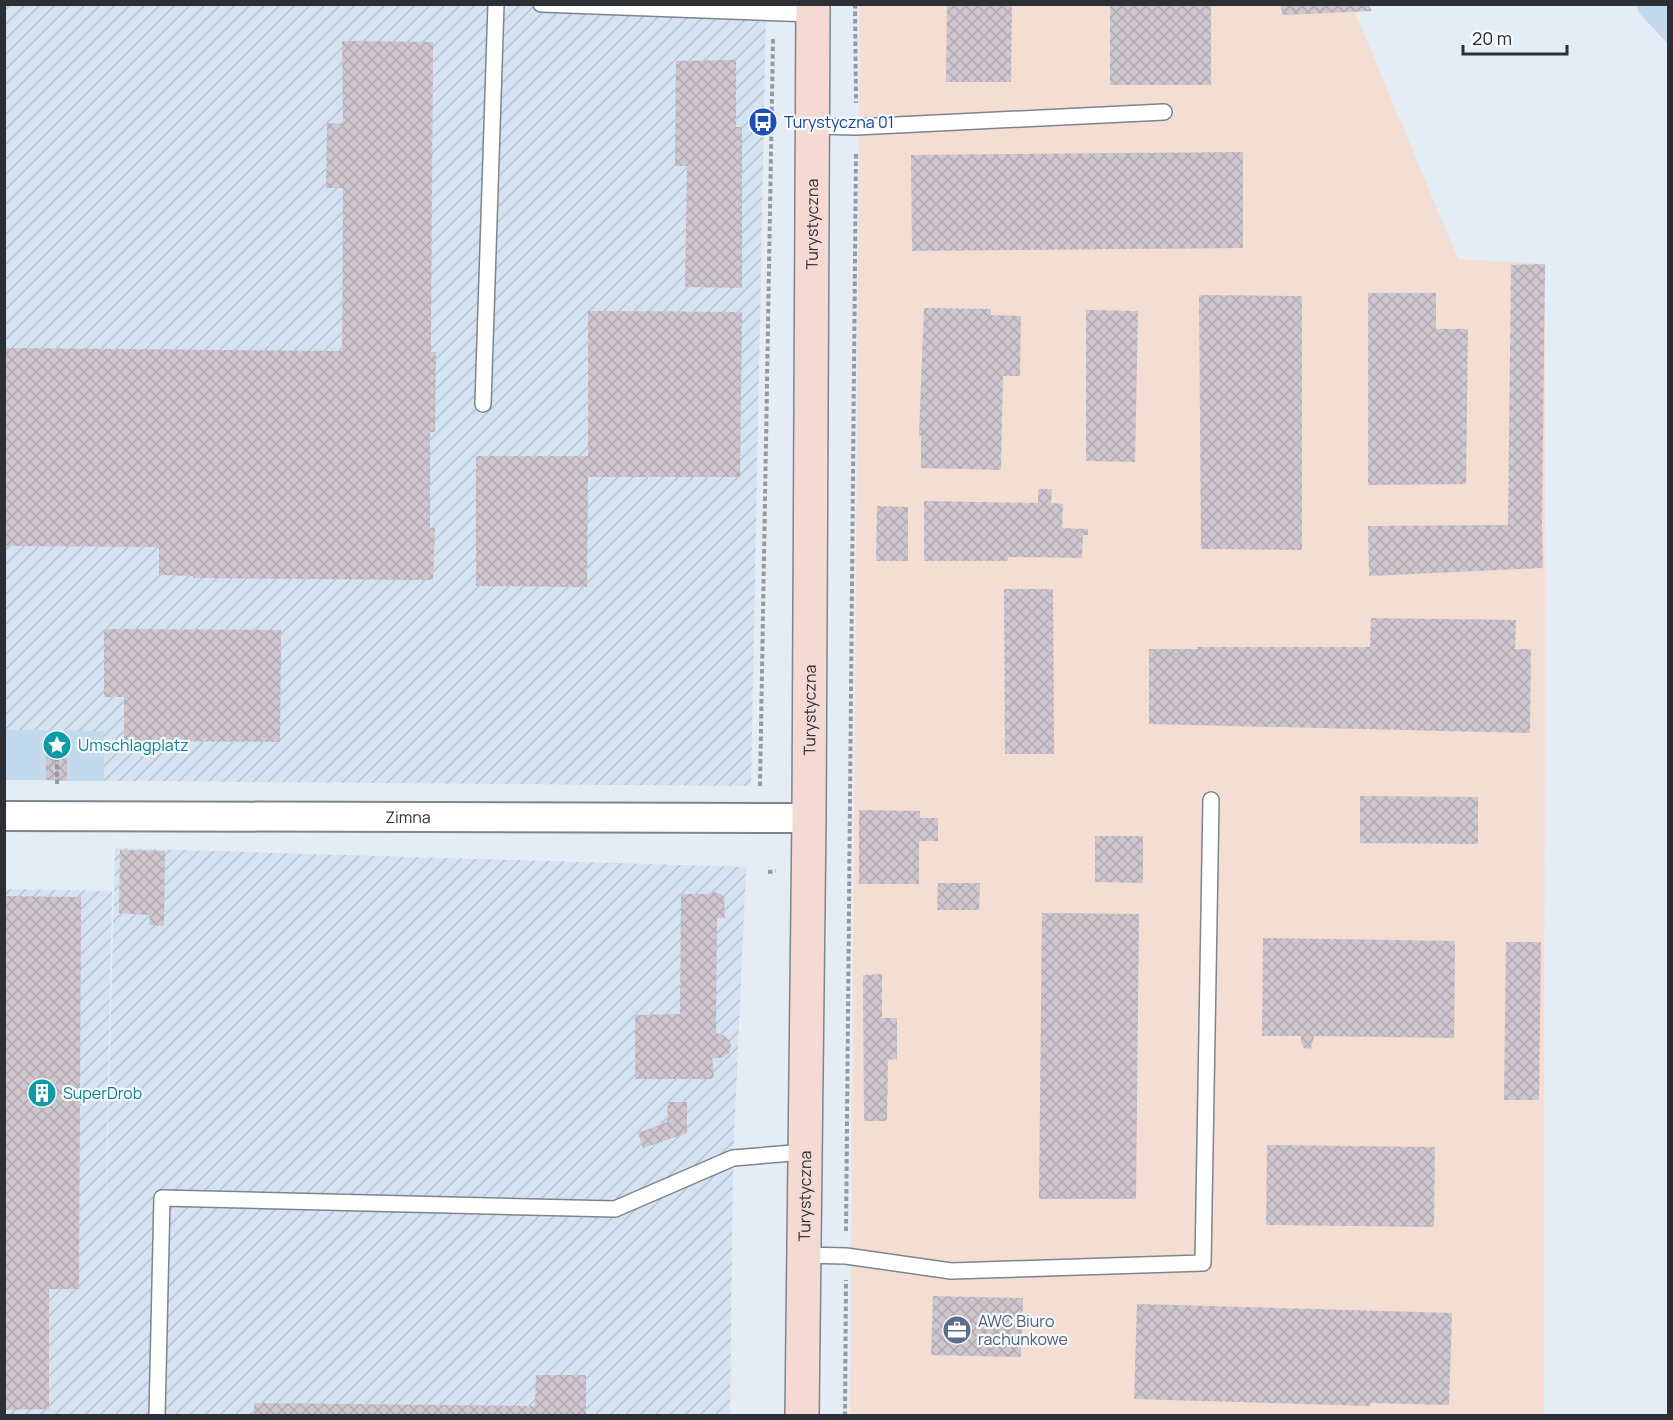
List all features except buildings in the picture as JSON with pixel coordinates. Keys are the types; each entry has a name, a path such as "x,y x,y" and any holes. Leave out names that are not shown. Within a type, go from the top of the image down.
{"main road":[{"name":"Turystyczna","path":"802,1416 809,818 813,9"}],"street":[{"name":"Zimna","path":"4,816 809,818"}],"lane":[{"path":"483,404 496,4"},
{"path":"541,4 774,12 813,9"},
{"path":"812,126 856,127 1164,112"},
{"path":"803,1255 846,1256 951,1271 1203,1263 1211,800"},
{"path":"157,1416 162,1198 615,1209 733,1158 805,1152"}],"path":[{"path":"845,1416 856,127 855,4"},
{"path":"754,795 760,786 774,12"},
{"path":"57,751 57,788"}],"shaded area":[{"path":"4,5 766,5 751,786 5,780"},
{"path":"860,5 1352,5 1458,259 1545,264 1544,1415 850,1416"},
{"path":"1636,5 1668,5 1668,44 1639,13"},
{"path":"5,730 104,731 104,781 67,781 67,740 46,740 46,780 5,780"},
{"path":"115,848 746,867 733,1158 730,1415 5,1416 5,889 112,891 104,1291"}],"place":[{"name":"Turystyczna 01","path":"763,122"},
{"name":"Umschlagplatz","path":"57,745"},
{"name":"SuperDrob","path":"42,1093"},
{"name":"AWC Biuro rachunkowe","path":"957,1330"}]}
